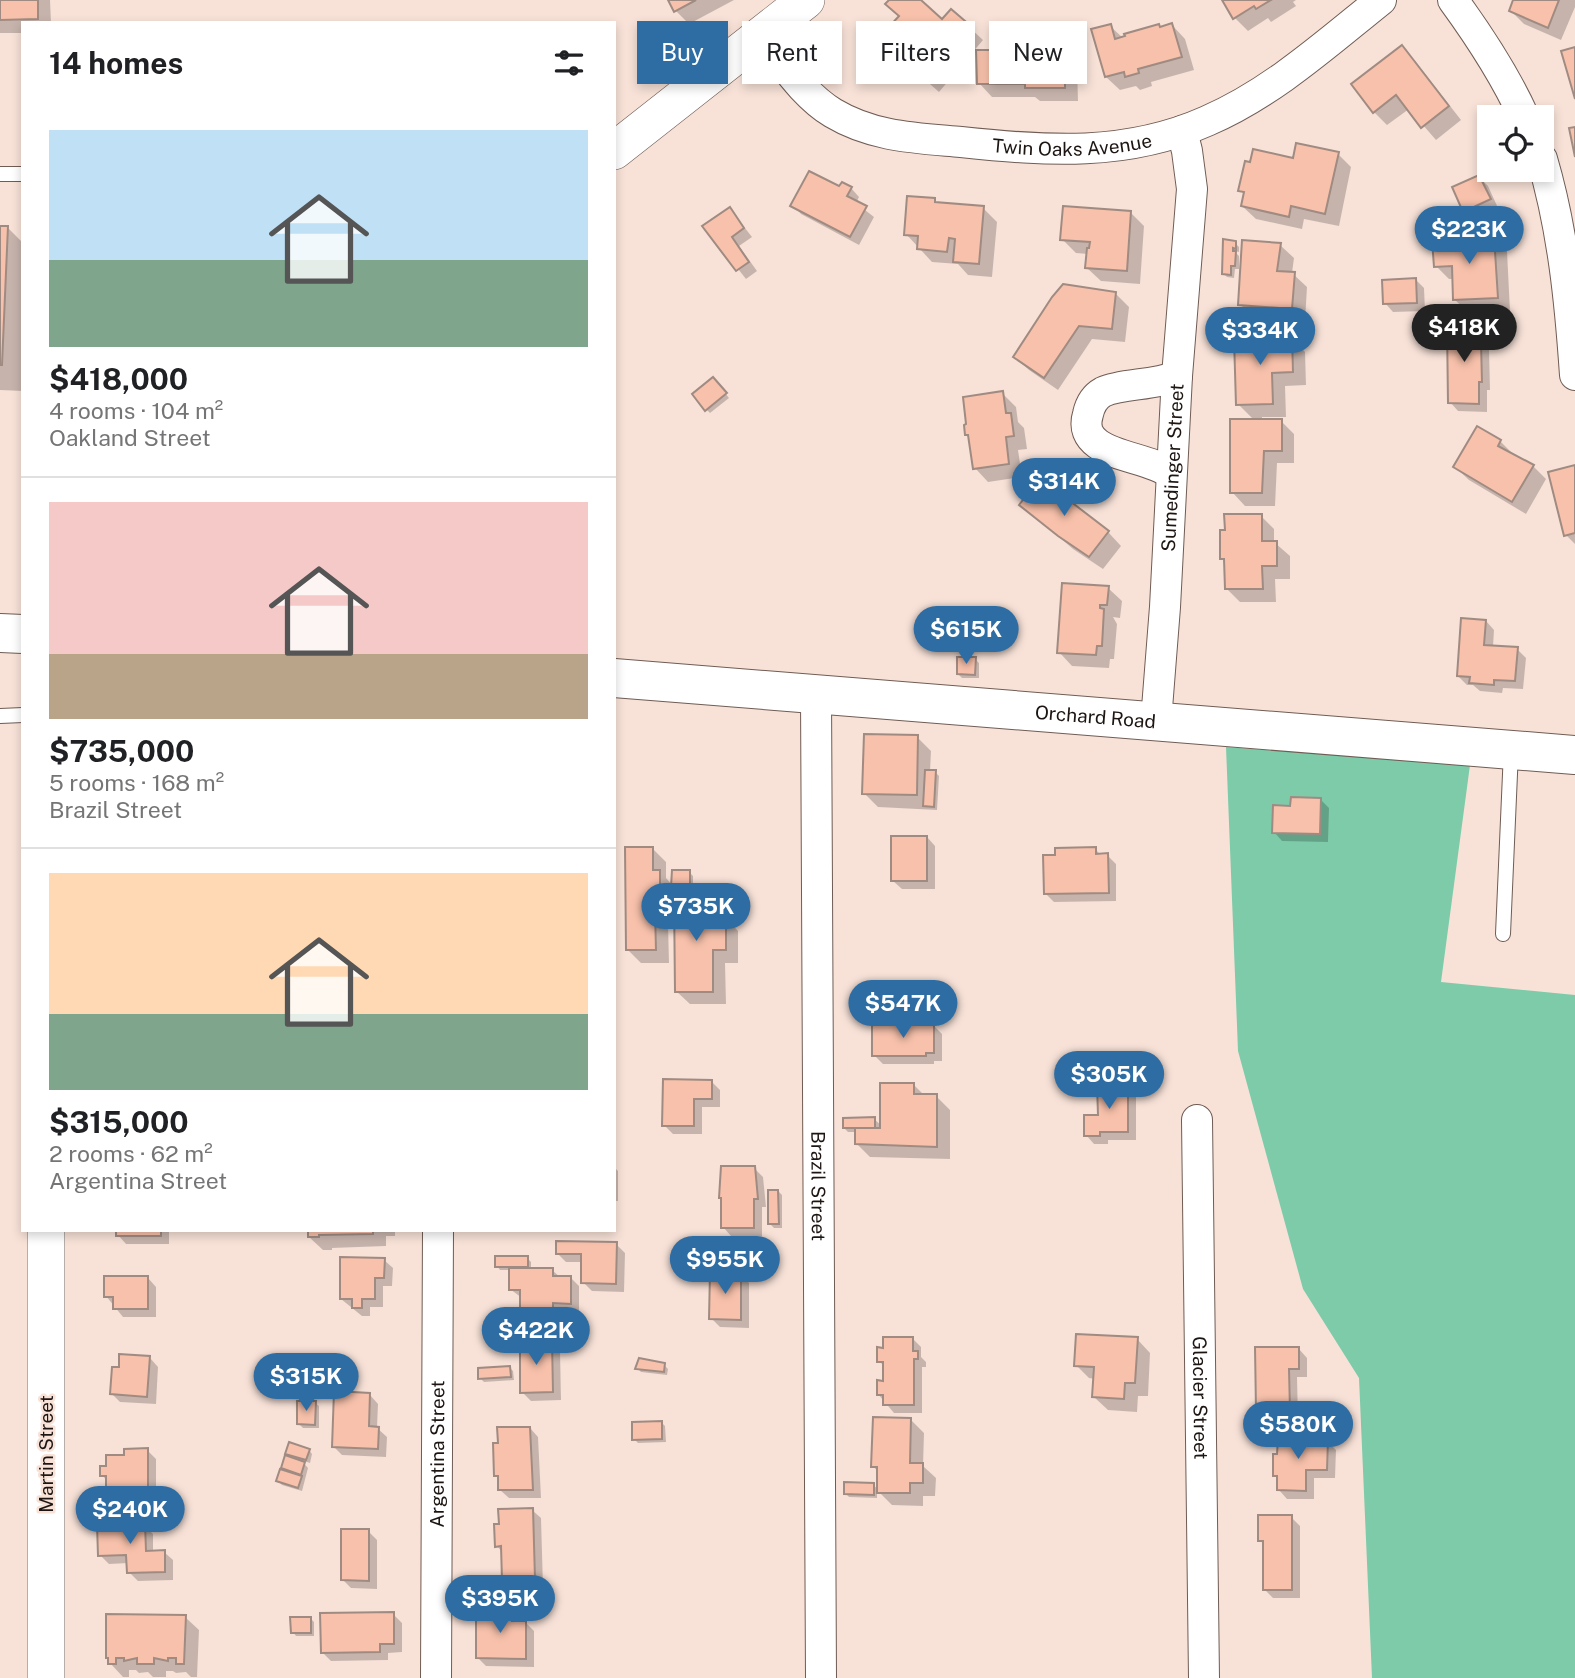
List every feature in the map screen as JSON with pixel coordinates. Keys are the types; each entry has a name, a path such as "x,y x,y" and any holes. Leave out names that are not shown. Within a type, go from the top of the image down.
{"main road":[{"path":"0,633 21,634"},
{"name":"Orchard Road","path":"616,678 1575,755"}],"street":[{"path":"780,21 806,0"},
{"name":"Twin Oaks Avenue","path":"801,84 832,112 863,128 889,135 1035,150 1122,146 1182,131 1243,102 1282,77 1381,0"},
{"path":"1453,0 1483,41 1519,105"},
{"path":"616,149 742,51"},
{"name":"Sumedinger Street","path":"1156,721 1177,376 1192,189 1182,131"},
{"path":"1549,182 1564,259 1575,375"},
{"path":"1171,474 1147,460 1097,446 1090,437 1086,418 1091,403 1104,391 1163,382 1177,376"},
{"name":"Brazil Street","path":"816,694 821,1678"},
{"name":"Glacier Street","path":"1197,1120 1204,1678"},
{"name":"Martin Street","path":"46,1232 46,1678"},
{"name":"Argentina Street","path":"436,1678 438,1232"}],"lane":[{"path":"0,174 21,174"},
{"path":"0,716 21,715"},
{"path":"1503,934 1511,750"}],"green space":[{"path":"1226,747 1470,765 1441,982 1575,995 1575,1678 1372,1678 1359,1378 1303,1289 1238,1051"}],"building":[{"path":"0,0 38,0 38,19 0,20"},
{"path":"668,0 696,0 674,12"},
{"path":"889,0 921,0 942,19 951,9 965,21 894,21 899,16 885,4"},
{"path":"1222,0 1271,0 1256,9 1254,6 1233,19"},
{"path":"1513,0 1559,0 1548,28 1509,11"},
{"path":"1172,23 1182,57 1138,69 1139,73 1125,77 1124,72 1105,77 1091,29 1111,24 1115,39 1159,24 1160,27"},
{"path":"1402,45 1449,106 1421,128 1396,95 1373,113 1351,84"},
{"path":"1575,47 1575,99 1561,51"},
{"path":"976,50 989,50 989,84 977,84"},
{"path":"1025,84 1065,84 1065,88 1025,88"},
{"path":"1575,127 1575,157 1569,128"},
{"path":"1296,143 1339,152 1325,214 1291,206 1289,217 1241,206 1244,192 1238,191 1245,161 1250,162 1253,149 1293,158"},
{"path":"809,171 839,186 842,182 852,187 847,196 867,206 850,237 790,206"},
{"path":"1477,176 1477,182 1482,182 1491,199 1463,212 1452,187"},
{"path":"907,196 935,198 935,202 984,206 979,264 953,262 955,239 949,238 947,252 917,249 918,236 904,235"},
{"path":"1063,206 1131,211 1127,271 1085,268 1090,242 1060,240"},
{"path":"730,207 744,228 732,237 749,262 736,271 702,226"},
{"path":"0,226 8,226 2,365 0,365"},
{"path":"1494,236 1498,298 1453,300 1452,266 1434,267 1432,240"},
{"path":"1223,239 1236,241 1236,249 1233,248 1233,251 1236,251 1235,266 1231,266 1231,275 1222,274"},
{"path":"1242,240 1281,243 1277,271 1295,272 1292,309 1238,305"},
{"path":"1416,278 1417,303 1383,304 1382,280"},
{"path":"1063,284 1116,292 1112,329 1079,326 1044,378 1013,357"},
{"path":"1447,326 1484,327 1479,404 1448,403"},
{"path":"1292,336 1293,372 1272,373 1273,404 1236,405 1234,338"},
{"path":"713,377 727,393 705,411 692,394"},
{"path":"1003,391 1006,413 1011,413 1014,436 1006,437 1009,464 973,469 968,435 965,435 963,397"},
{"path":"1230,419 1282,419 1282,451 1264,451 1262,493 1230,493"},
{"path":"1477,426 1501,440 1498,446 1534,465 1512,502 1453,467"},
{"path":"1575,465 1575,533 1564,536 1548,472"},
{"path":"1040,478 1109,531 1089,557 1019,505"},
{"path":"1224,514 1262,514 1262,541 1277,541 1277,566 1262,566 1263,589 1225,589 1224,559 1220,559 1220,530 1225,530"},
{"path":"1062,583 1109,586 1107,605 1100,605 1100,608 1104,609 1102,646 1097,646 1096,655 1057,653"},
{"path":"1461,618 1486,620 1484,645 1518,647 1515,681 1494,680 1494,685 1469,683 1470,677 1457,676"},
{"path":"957,657 976,657 975,675 957,674"},
{"path":"864,734 918,735 917,795 862,794"},
{"path":"925,770 936,770 934,807 923,806"},
{"path":"1291,797 1321,798 1320,834 1272,833 1273,805 1290,806"},
{"path":"891,836 927,836 927,881 891,881"},
{"path":"625,847 653,847 653,870 660,870 660,911 655,911 656,950 626,950"},
{"path":"1096,847 1096,854 1108,853 1109,893 1044,894 1043,855 1055,855 1055,848"},
{"path":"672,870 690,870 690,887 671,887"},
{"path":"674,896 712,896 712,916 726,916 726,950 713,950 713,992 675,992"},
{"path":"872,1024 934,1024 934,1053 926,1053 926,1056 872,1056"},
{"path":"663,1079 712,1080 712,1099 694,1099 694,1126 662,1126"},
{"path":"880,1083 914,1083 914,1094 937,1094 937,1147 855,1144 855,1128 880,1128"},
{"path":"1097,1085 1128,1085 1128,1132 1100,1132 1100,1136 1084,1136 1084,1115 1098,1115"},
{"path":"875,1117 875,1128 843,1128 843,1118"},
{"path":"721,1166 755,1166 758,1199 754,1199 754,1228 721,1228"},
{"path":"768,1190 778,1190 779,1224 768,1224"},
{"path":"116,1232 161,1232 161,1236 116,1236"},
{"path":"308,1232 373,1232 373,1234 308,1237"},
{"path":"556,1241 617,1242 616,1284 581,1283 581,1254 556,1254"},
{"path":"495,1256 528,1256 528,1267 495,1267"},
{"path":"340,1257 385,1258 384,1278 375,1278 375,1299 362,1299 362,1308 352,1308 352,1299 340,1299"},
{"path":"509,1268 553,1268 553,1276 571,1276 571,1304 553,1303 553,1314 520,1314 520,1290 509,1290"},
{"path":"710,1272 741,1273 741,1320 709,1319"},
{"path":"104,1276 148,1276 148,1309 113,1309 113,1297 104,1297"},
{"path":"1076,1334 1138,1337 1135,1383 1125,1383 1124,1399 1092,1397 1094,1367 1074,1366"},
{"path":"883,1337 913,1337 913,1351 918,1351 918,1359 914,1359 914,1405 883,1405 883,1395 877,1395 877,1380 883,1381 883,1362 877,1362 877,1347 883,1348"},
{"path":"520,1341 552,1341 553,1392 520,1393"},
{"path":"1255,1347 1299,1347 1299,1369 1289,1369 1290,1411 1256,1411"},
{"path":"119,1354 150,1356 147,1397 110,1394 112,1367 119,1367"},
{"path":"639,1358 665,1363 664,1372 635,1369"},
{"path":"510,1366 511,1377 478,1379 478,1368"},
{"path":"334,1391 370,1393 369,1426 379,1427 378,1449 332,1447"},
{"path":"297,1401 316,1401 315,1425 297,1424"},
{"path":"873,1417 911,1418 910,1463 923,1463 923,1483 910,1483 910,1493 877,1493 877,1467 871,1467"},
{"path":"662,1421 662,1439 632,1440 632,1422"},
{"path":"497,1427 530,1427 533,1490 498,1490 498,1476 494,1476 493,1443 498,1443"},
{"path":"1278,1438 1328,1439 1327,1470 1306,1470 1306,1491 1277,1490 1277,1476 1273,1476 1273,1454 1277,1454"},
{"path":"289,1442 310,1449 306,1460 285,1454"},
{"path":"148,1448 148,1489 106,1489 106,1476 100,1476 100,1466 106,1466 106,1455 124,1455 124,1449"},
{"path":"285,1455 305,1462 301,1475 281,1468"},
{"path":"280,1469 302,1476 298,1488 276,1481"},
{"path":"844,1482 874,1483 874,1495 844,1494"},
{"path":"533,1508 535,1579 502,1580 501,1546 495,1547 494,1524 499,1524 498,1509"},
{"path":"1258,1515 1292,1515 1292,1590 1263,1590 1263,1541 1258,1541"},
{"path":"108,1521 145,1523 146,1551 165,1550 165,1572 127,1573 126,1555 98,1556 97,1524"},
{"path":"341,1529 369,1529 369,1581 341,1580"},
{"path":"476,1610 513,1610 512,1621 526,1621 526,1659 476,1658"},
{"path":"394,1612 394,1644 380,1644 380,1652 321,1653 320,1613"},
{"path":"106,1614 186,1615 184,1664 176,1664 176,1658 168,1658 168,1661 154,1658 154,1664 137,1664 137,1658 124,1661 124,1658 116,1658 116,1664 108,1664"},
{"path":"290,1617 311,1617 311,1633 291,1633"}]}
